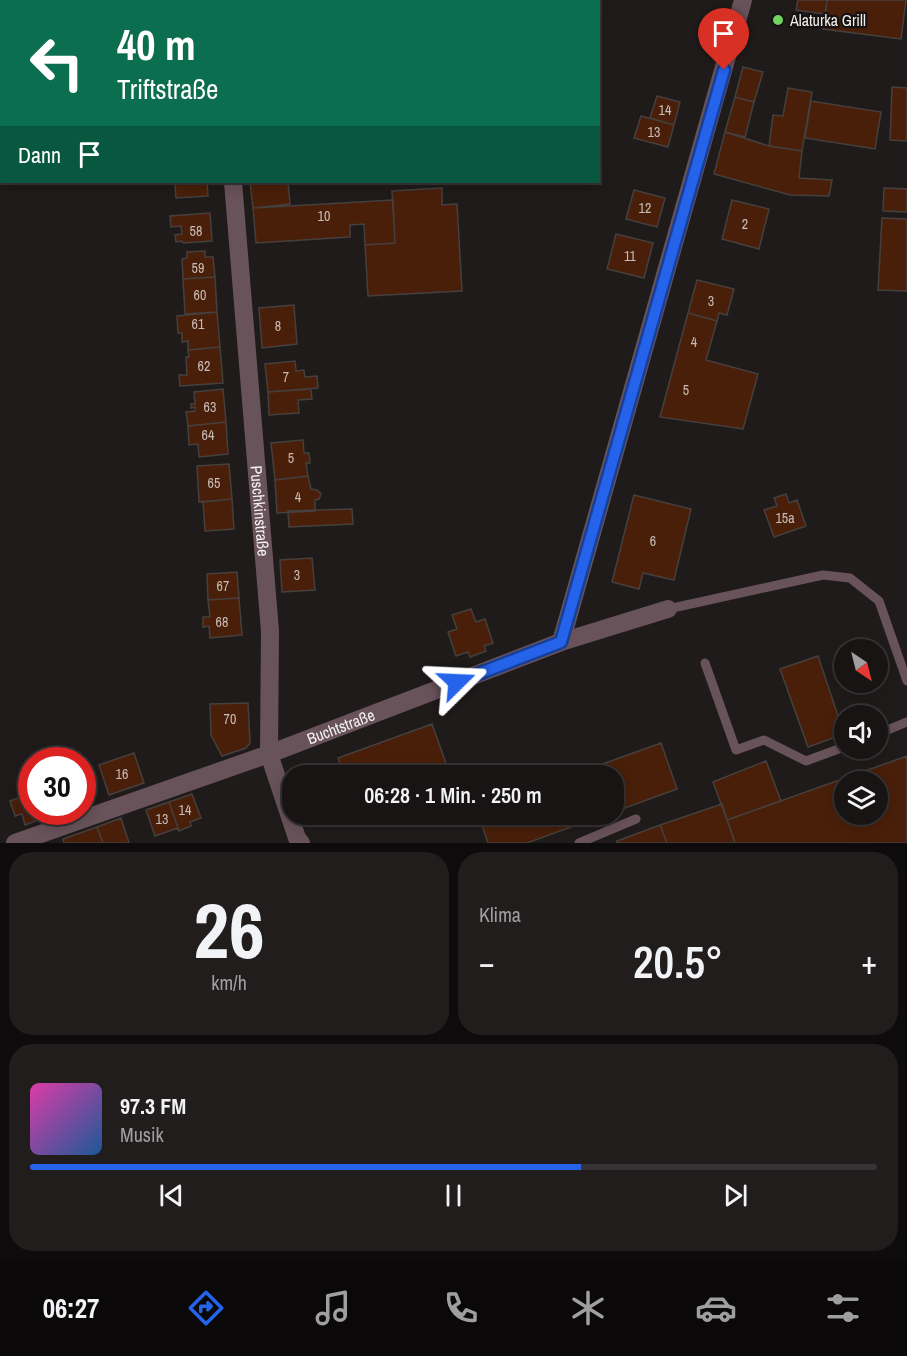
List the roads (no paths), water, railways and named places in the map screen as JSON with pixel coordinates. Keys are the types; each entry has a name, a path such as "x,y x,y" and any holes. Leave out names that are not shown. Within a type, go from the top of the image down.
{"street":[{"path":"561,642 743,0"},
{"name":"Puschkinstraße","path":"232,183 270,631 269,754 299,840"},
{"name":"Buchtstraße","path":"15,843 269,754 561,642 668,609"}],"lane":[{"path":"668,609 823,575 849,578 879,601 907,681"},
{"path":"705,663 736,750 764,740 806,761 834,751"},
{"path":"888,730 907,723"},
{"path":"579,843 636,819"}],"place":[{"name":"Alaturka Grill","path":"778,20"}]}
